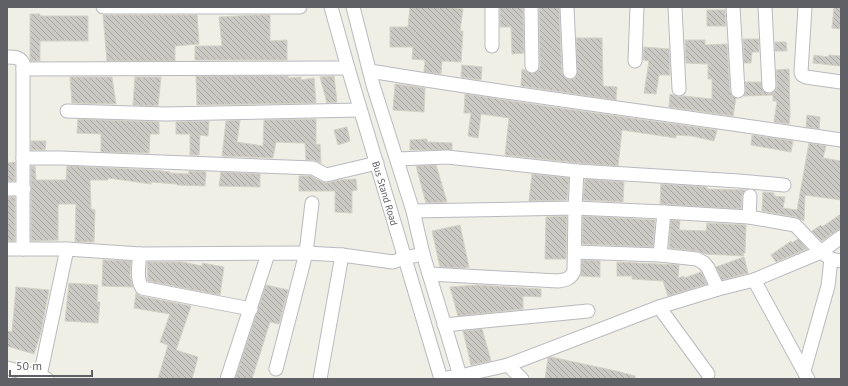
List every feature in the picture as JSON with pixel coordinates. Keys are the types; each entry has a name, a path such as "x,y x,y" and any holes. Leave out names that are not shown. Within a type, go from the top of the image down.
{"street":[{"path":"103,7 300,7"},
{"name":"Bus Stand Road","path":"331,7 360,110 441,379"},
{"name":"Bus Stand Road","path":"353,7 373,85 413,211 423,254 461,377"},
{"path":"492,7 492,46"},
{"path":"530,7 532,66"},
{"path":"567,7 570,72"},
{"path":"635,61 637,7"},
{"path":"675,7 679,89"},
{"path":"733,7 738,91"},
{"path":"765,7 770,86"},
{"path":"805,7 802,75 806,77 841,82"},
{"path":"7,56 16,57 23,63 23,249"},
{"path":"23,69 348,68"},
{"path":"370,72 841,140"},
{"path":"354,88 373,85"},
{"path":"67,111 165,114 360,110"},
{"path":"396,159 447,157 577,171 784,185"},
{"path":"23,158 61,158 314,168 326,175 377,163"},
{"path":"429,274 558,281 568,279 574,272 577,171"},
{"path":"7,189 24,189"},
{"path":"749,217 750,196"},
{"path":"276,368 306,253 312,203"},
{"path":"413,211 575,208 749,217 794,225 831,257"},
{"path":"660,255 664,212"},
{"path":"806,375 828,286 831,257 841,237"},
{"path":"7,249 66,249 140,254 306,253 342,255 393,262 423,254"},
{"path":"7,368 44,378 66,249"},
{"path":"575,252 660,255 697,259 704,263 708,268 718,289"},
{"path":"140,254 139,283 142,288 251,309"},
{"path":"227,379 268,254"},
{"path":"320,379 342,255"},
{"path":"441,379 461,377 508,365 660,307 831,257"},
{"path":"754,280 806,375"},
{"path":"660,307 708,374"},
{"path":"444,325 588,312"},
{"path":"508,365 522,379"}],"building":[{"path":"410,7 444,7 463,9 460,31 463,31 461,62 442,61 441,74 424,72 425,60 412,59 413,47 390,47 390,27 408,27"},
{"path":"500,7 523,7 524,53 512,54 511,27 500,27"},
{"path":"539,7 559,7 562,72 564,77 567,79 574,79 577,75 576,38 602,38 603,86 617,87 616,100 521,86 522,69 533,74 539,70 540,66"},
{"path":"834,7 841,7 841,29 832,28"},
{"path":"707,10 725,10 726,26 707,26"},
{"path":"30,14 40,14 40,16 88,16 88,41 40,41 40,61 30,61"},
{"path":"103,15 197,15 199,44 175,46 175,61 107,61"},
{"path":"270,15 270,41 287,40 287,60 195,60 195,46 222,46 219,17"},
{"path":"743,39 759,39 759,52 752,52 751,63 744,63"},
{"path":"685,40 705,40 705,45 727,44 730,91 732,96 736,98 733,116 669,107 670,94 679,97 683,96 712,99 712,79 708,79 708,64 686,63"},
{"path":"775,42 786,42 787,51 775,51"},
{"path":"644,47 669,49 670,75 659,75 656,94 644,93 649,61 643,60"},
{"path":"814,55 828,57 829,55 841,56 841,66 813,63"},
{"path":"462,65 482,67 481,80 461,77"},
{"path":"789,69 789,124 774,122 777,101 773,101 773,95 744,96 746,91 745,82 761,82 763,91 769,94 773,93 777,86 776,70"},
{"path":"196,76 288,76 288,78 301,77 301,80 314,78 316,103 197,105"},
{"path":"334,76 337,102 327,103 320,77"},
{"path":"70,77 112,77 116,104 72,103"},
{"path":"135,77 161,77 158,106 133,105"},
{"path":"395,84 425,88 424,112 393,110"},
{"path":"465,94 717,130 714,141 692,136 676,135 676,138 622,130 618,166 505,155 509,118 481,114 478,138 468,136 471,113 464,113"},
{"path":"807,115 820,117 819,129 806,127"},
{"path":"78,119 159,122 159,134 150,134 149,153 101,152 101,134 77,133"},
{"path":"316,119 316,145 320,144 321,163 314,160 306,160 305,143 276,142 273,158 222,156 226,121 240,120 237,142 263,146 264,120"},
{"path":"209,121 208,136 200,135 199,155 190,155 190,134 176,134 176,122"},
{"path":"347,127 350,141 338,145 334,130"},
{"path":"752,135 793,141 791,152 751,145"},
{"path":"427,139 427,142 452,143 452,150 410,150 410,140"},
{"path":"31,141 46,141 45,150 31,150"},
{"path":"809,143 826,146 823,158 841,161 841,200 805,195 804,221 796,217 762,211 763,192 774,193 774,196 785,197 783,208 797,210"},
{"path":"15,162 15,181 7,181 7,163"},
{"path":"436,165 447,202 426,203 416,166"},
{"path":"31,166 35,166 36,180 66,180 67,166 153,170 189,174 189,171 206,172 205,186 151,182 151,184 108,178 108,180 90,180 91,209 95,210 94,242 75,242 76,204 59,204 58,206 58,240 31,241"},
{"path":"221,172 260,174 260,187 219,186"},
{"path":"532,174 569,178 567,200 529,201"},
{"path":"299,176 311,176 327,183 356,179 357,190 352,191 352,213 335,212 335,191 299,191"},
{"path":"585,179 624,182 623,202 583,200"},
{"path":"661,184 707,187 707,189 745,190 742,195 741,209 660,204"},
{"path":"7,197 15,197 15,241 7,241"},
{"path":"841,214 841,229 822,241 812,231 821,225 822,227"},
{"path":"567,216 566,259 545,259 546,217"},
{"path":"583,216 655,220 653,247 582,244"},
{"path":"671,220 680,221 679,230 706,231 707,223 746,225 744,256 705,254 698,251 669,248"},
{"path":"460,225 469,267 440,267 432,231"},
{"path":"798,239 807,249 776,262 771,255 791,241 792,243"},
{"path":"744,257 748,273 722,280 716,267"},
{"path":"103,260 131,261 130,276 133,287 102,286"},
{"path":"582,260 600,261 600,277 581,276"},
{"path":"147,262 182,262 202,266 202,263 224,267 220,295 148,281"},
{"path":"617,262 679,265 678,278 684,276 684,278 701,272 707,284 668,296 663,281 632,279 632,276 617,276"},
{"path":"69,283 98,285 97,302 100,302 98,323 65,321"},
{"path":"266,285 288,290 279,324 270,322 252,379 235,379"},
{"path":"477,285 541,289 541,297 523,296 523,309 458,316 450,287"},
{"path":"16,287 49,290 41,332 34,354 7,346 7,331 12,332"},
{"path":"136,293 140,296 191,306 176,350 198,357 192,379 158,379 168,345 160,342 170,314 134,308"},
{"path":"482,329 491,361 471,365 463,331"},
{"path":"551,357 616,371 635,376 635,379 545,379 548,358"}]}
